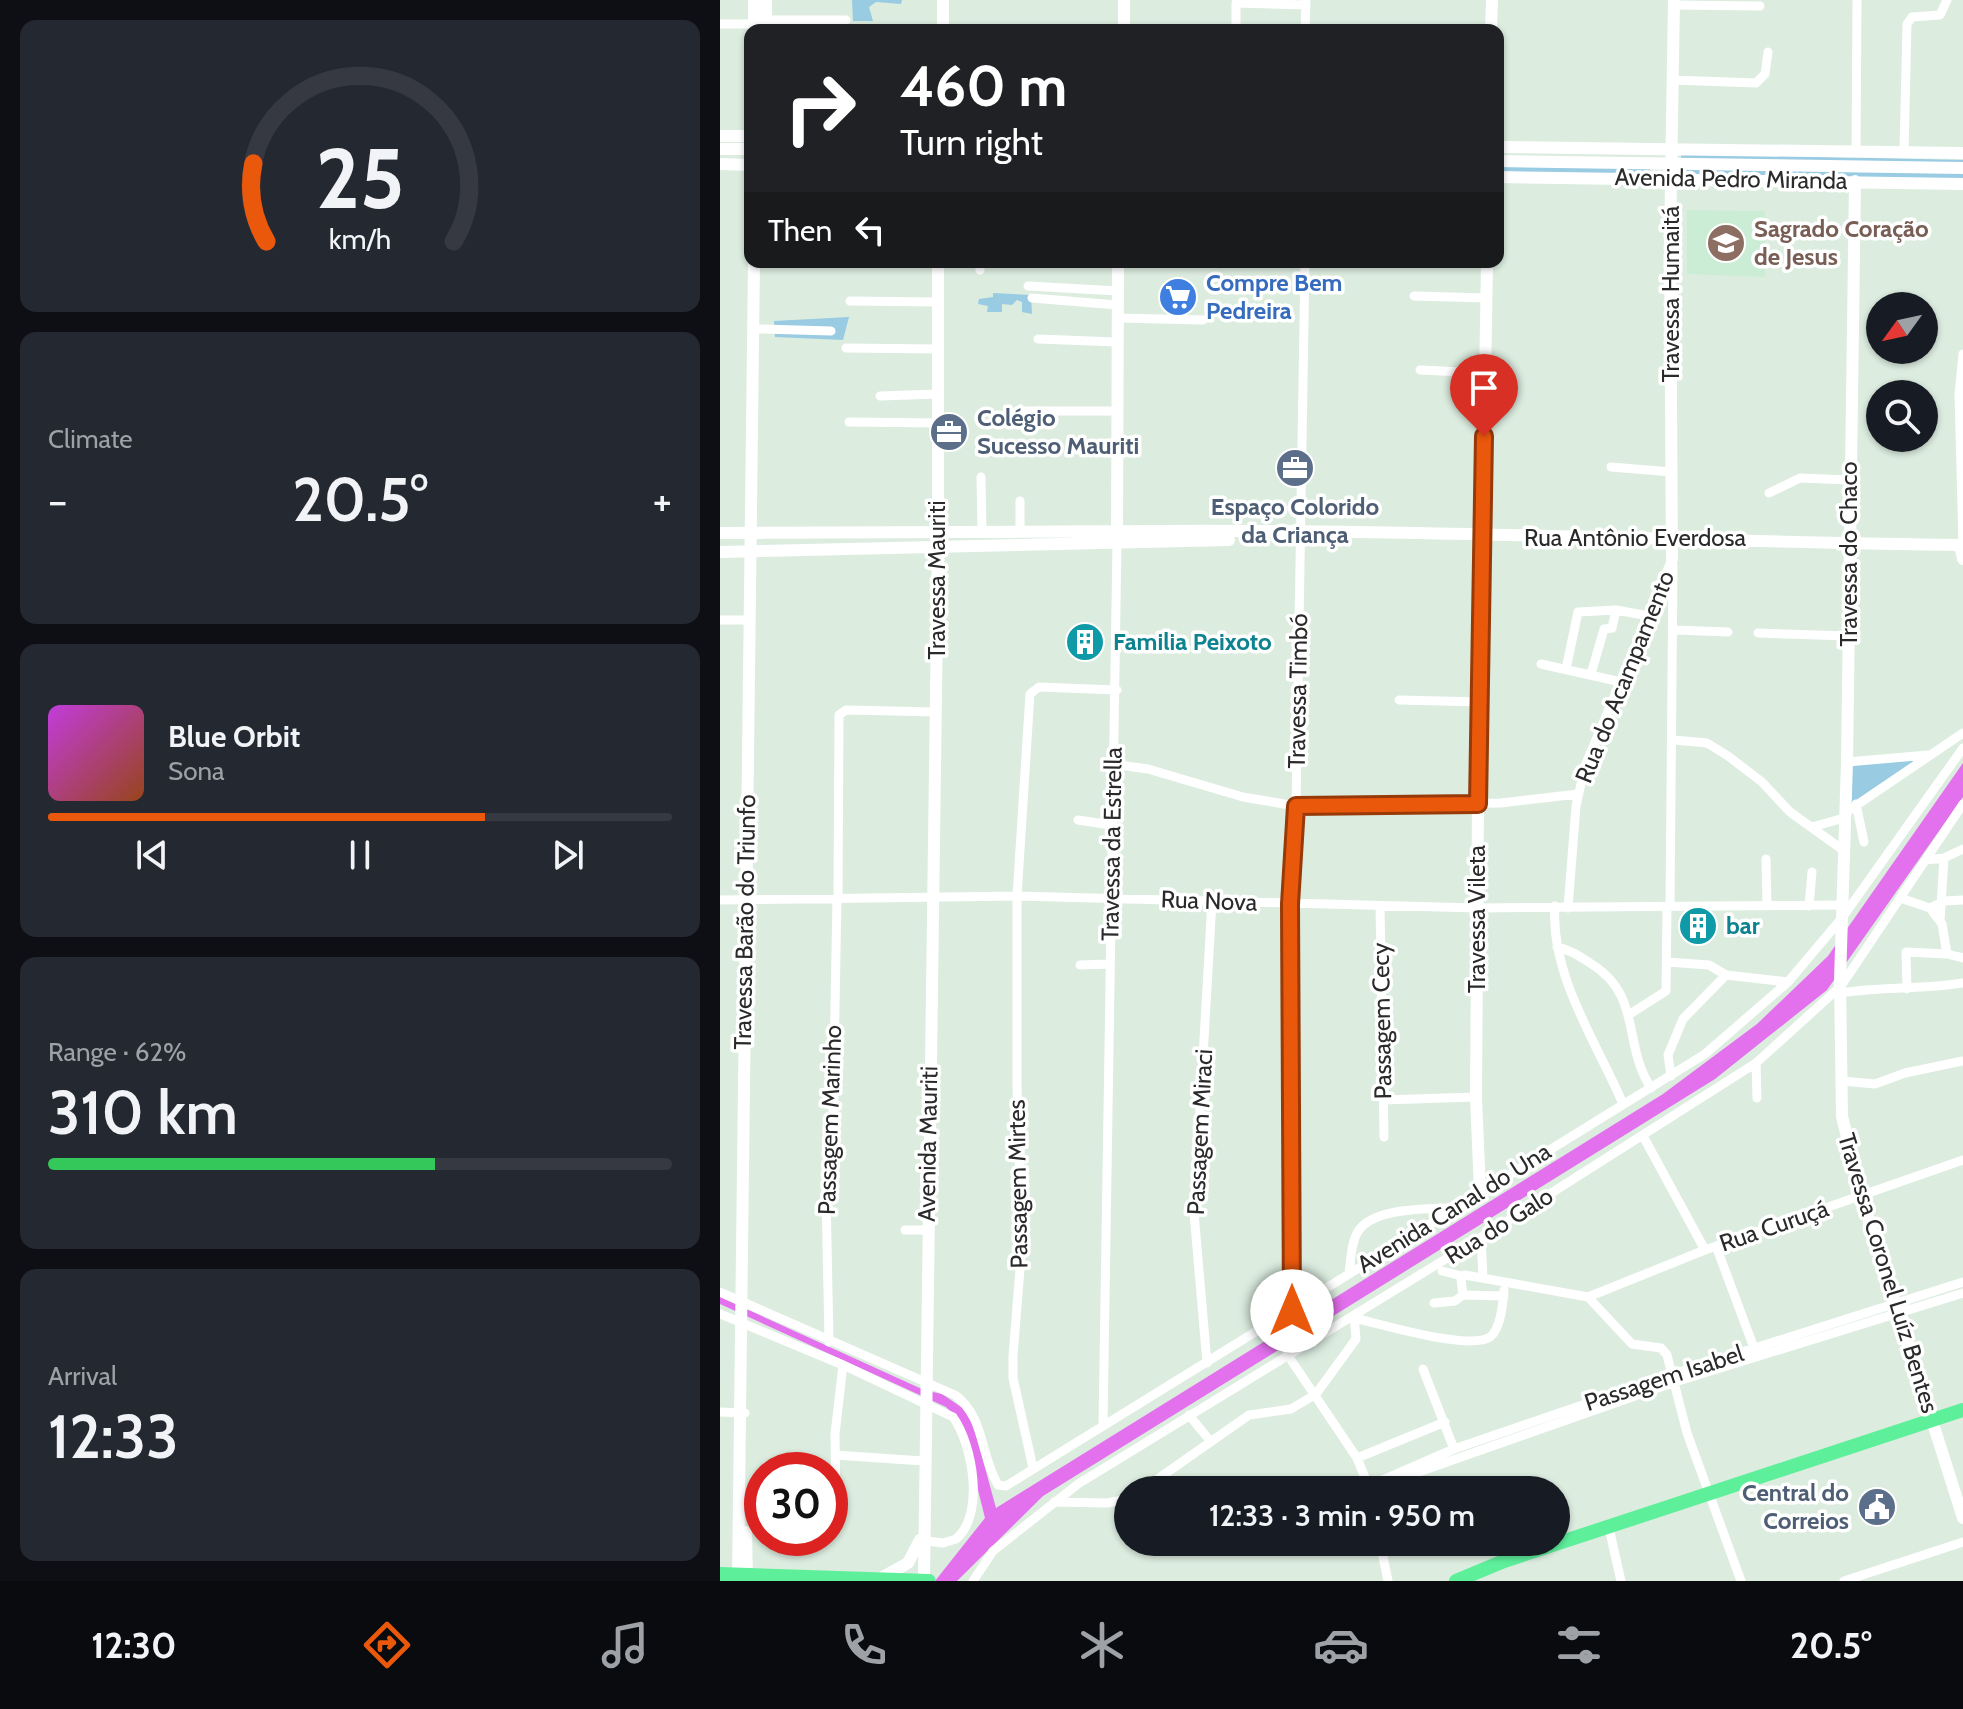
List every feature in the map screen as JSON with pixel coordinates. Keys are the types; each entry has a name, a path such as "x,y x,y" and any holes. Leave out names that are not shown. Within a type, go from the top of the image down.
{"main road":[{"path":"1456,1581 1708,1493 1963,1410"},
{"path":"720,1574 742,1578 922,1581"}],"street":[{"path":"754,0 760,24"},
{"path":"760,24 766,0"},
{"path":"943,0 943,24"},
{"path":"1124,0 1124,24"},
{"path":"1491,24 1492,0"},
{"path":"1856,152 1857,0"},
{"path":"1904,152 1907,24 1912,17 1940,15 1947,0"},
{"path":"1236,24 1236,3 1306,2 1305,24"},
{"path":"1674,3 1760,6"},
{"name":"Travessa Humaitá","path":"1672,541 1671,149 1674,3"},
{"path":"789,24 846,20"},
{"path":"720,24 744,25"},
{"path":"1672,80 1756,83 1765,74 1768,52"},
{"path":"720,136 744,136"},
{"name":"Avenida Pedro Miranda","path":"1504,147 1963,153"},
{"path":"720,149 744,149"},
{"name":"Avenida Pedro Miranda","path":"1504,161 1963,168"},
{"path":"720,164 744,165"},
{"name":"Avenida Pedro Miranda","path":"1504,177 1963,184"},
{"name":"Travessa do Chaco","path":"1842,916 1855,181"},
{"name":"Travessa Barão do Triunfo","path":"742,1578 756,343 754,268"},
{"name":"Travessa Barão do Triunfo","path":"756,343 760,329 761,268"},
{"name":"Travessa Mauriti","path":"931,898 938,547 938,268"},
{"name":"Travessa da Estrella","path":"1103,1426 1112,764 1117,690 1118,268"},
{"name":"Travessa Timbó","path":"1292,1311 1290,904 1296,806 1303,534 1305,268"},
{"name":"Travessa Vileta","path":"1480,1192 1476,1097 1477,908 1487,268"},
{"path":"1028,286 1118,291"},
{"path":"1414,296 1487,298"},
{"path":"1032,298 1117,312 1203,320"},
{"path":"850,301 938,302"},
{"path":"760,329 831,331"},
{"path":"1038,339 1117,342"},
{"path":"846,348 938,349"},
{"path":"1963,354 1959,394 1963,559"},
{"path":"1420,370 1485,373"},
{"path":"880,396 938,394"},
{"path":"1025,411 1118,411"},
{"path":"849,422 938,423"},
{"path":"1611,467 1672,472"},
{"path":"981,477 982,532"},
{"path":"1769,493 1800,478 1849,480"},
{"path":"1020,501 1020,532"},
{"path":"962,546 957,539 963,531"},
{"name":"Rua Antônio Everdosa","path":"720,533 963,531 1118,538"},
{"name":"Rua Antônio Everdosa","path":"720,552 1303,534 1962,545"},
{"name":"Rua do Acampamento","path":"1568,908 1578,794 1591,750 1672,559 1672,541"},
{"name":"Travessa Barão do Triunfo","path":"751,715 749,620 754,551"},
{"path":"1630,1014 1664,995 1674,740 1672,559"},
{"path":"1566,669 1578,612 1616,610 1649,616"},
{"path":"1591,674 1604,629 1612,628 1616,610"},
{"path":"720,620 749,620"},
{"path":"1674,630 1728,632"},
{"path":"1758,633 1848,636"},
{"path":"1541,664 1621,682"},
{"name":"Passagem Mirtes","path":"1033,1468 1013,1378 1022,1244 1017,1086 1017,896 1031,691 1039,687 1117,690"},
{"path":"1399,700 1482,702"},
{"name":"Passagem Marinho","path":"829,1342 826,1192 833,1118 839,715 846,710 936,712"},
{"path":"1812,827 1845,815 1856,804 1963,733"},
{"path":"1674,740 1707,743 1728,756 1762,782 1790,812 1843,850"},
{"path":"1842,916 1963,748"},
{"path":"1847,762 1931,754"},
{"path":"1112,764 1148,769 1243,797 1296,806 1478,804 1578,794"},
{"path":"1856,804 1864,842"},
{"name":"Rua do Galo","path":"973,1581 993,1551 1054,1502 1756,1063 1841,986 1852,964 1963,804"},
{"path":"1078,820 1111,825"},
{"path":"1926,860 1944,858 1963,849"},
{"path":"1944,858 1944,901 1940,921 1947,954"},
{"path":"1766,859 1767,906"},
{"path":"1809,906 1812,872"},
{"name":"Rua Nova","path":"720,900 1017,896 1477,908 1809,906 1842,916"},
{"name":"Avenida Mauriti","path":"924,1394 931,898"},
{"path":"1900,898 1930,908 1940,921"},
{"path":"1930,908 1944,901 1963,900"},
{"name":"Passagem Miraci","path":"1207,1363 1194,1213 1212,901"},
{"name":"Passagem Cecy","path":"1380,906 1384,1137"},
{"path":"1555,906 1557,947 1576,1000 1623,1104"},
{"name":"Avenida Canal do Una","path":"924,1394 967,1404 975,1416 991,1474 998,1485 1006,1486 1709,1051 1788,982 1842,916"},
{"name":"Travessa Coronel Luíz Bentes","path":"1842,916 1842,1116 1861,1196 1895,1309 1963,1518"},
{"path":"1557,947 1570,950 1605,973 1619,989 1630,1014 1640,1070 1651,1088"},
{"path":"1907,989 1906,952 1963,958"},
{"path":"1667,962 1709,965 1726,975 1788,982"},
{"path":"1080,965 1109,964"},
{"path":"1671,1076 1668,1055 1683,1019 1726,975"},
{"path":"1841,986 1907,989 1961,983 1960,995"},
{"path":"1842,1081 1875,1084 1963,1061"},
{"path":"1756,1063 1757,1098"},
{"path":"1383,1100 1476,1097"},
{"path":"1643,1136 1705,1250"},
{"name":"Rua Curuçá","path":"1588,1297 1705,1250 1963,1160"},
{"path":"1349,1273 1355,1239 1361,1228 1381,1217 1453,1208"},
{"path":"1414,1212 1424,1227"},
{"path":"905,1230 926,1230"},
{"path":"1481,1237 1483,1278"},
{"path":"1716,1246 1754,1348"},
{"path":"1442,1271 1588,1297 1632,1344 1661,1348 1667,1355 1671,1379 1708,1493 1741,1581"},
{"path":"1462,1276 1463,1295"},
{"path":"1162,1476 1249,1415 1291,1409 1316,1394 1356,1339 1354,1317 1456,1340 1484,1339 1496,1329 1505,1282"},
{"name":"Passagem Isabel","path":"1396,1476 1454,1449 1895,1309 1963,1282"},
{"path":"720,1292 743,1312 843,1365 924,1394"},
{"name":"Passagem Isabel","path":"1407,1476 1754,1348 1963,1293"},
{"path":"1434,1303 1458,1300 1463,1295 1504,1296"},
{"path":"720,1314 743,1312 829,1342 924,1394 956,1422 975,1496 960,1535 950,1542 922,1538"},
{"path":"1287,1354 1357,1458 1365,1476"},
{"path":"835,1452 843,1365"},
{"path":"1423,1369 1454,1449"},
{"path":"922,1581 924,1394"},
{"path":"720,1412 743,1412"},
{"path":"1189,1415 1211,1442"},
{"path":"1357,1458 1445,1422"},
{"path":"848,1456 923,1461"},
{"path":"1054,1502 1114,1502"},
{"path":"1609,1528 1621,1581"},
{"path":"881,1578 908,1563 922,1538"},
{"path":"1844,1581 1875,1576 1963,1542"},
{"path":"1383,1556 1388,1581"}],"shaded area":[{"path":"852,0 902,0 901,4 876,2 869,7 873,21 853,21"},
{"path":"1681,154 1963,160 1963,166 1681,161"},
{"path":"1504,165 1650,166 1650,176 1504,175"},
{"path":"1681,166 1963,172 1963,180 1681,176"},
{"name":"Sagrado Coração de Jesus","path":"1687,210 1765,211 1765,277 1687,274"},
{"path":"993,293 1031,295 1032,314 1022,312 1022,302 1017,300 1012,305 1002,304 1002,312 987,312 988,306 978,304 979,299 993,297"},
{"path":"849,317 843,340 775,337 774,321"},
{"path":"1928,757 1848,809 1845,765"},
{"path":"1963,763 1963,797 1827,990 1715,1079 1043,1496 957,1581 935,1581 985,1518 961,1422 946,1407 720,1304 720,1297 924,1390 942,1394 970,1413 996,1508 1663,1094 1757,1024 1828,956"}],"place":[{"name":"Sagrado Coração de Jesus","path":"1726,243"},
{"name":"Compre Bem Pedreira","path":"1178,297"},
{"name":"Colégio Sucesso Mauriti","path":"949,432"},
{"name":"Espaço Colorido da Criança","path":"1295,468"},
{"name":"Familia Peixoto","path":"1085,642"},
{"name":"bar","path":"1698,926"},
{"name":"Central do Correios","path":"1877,1507"}],"route":[{"path":"1292,1311 1290,904 1296,806 1478,804 1484,436"}]}
